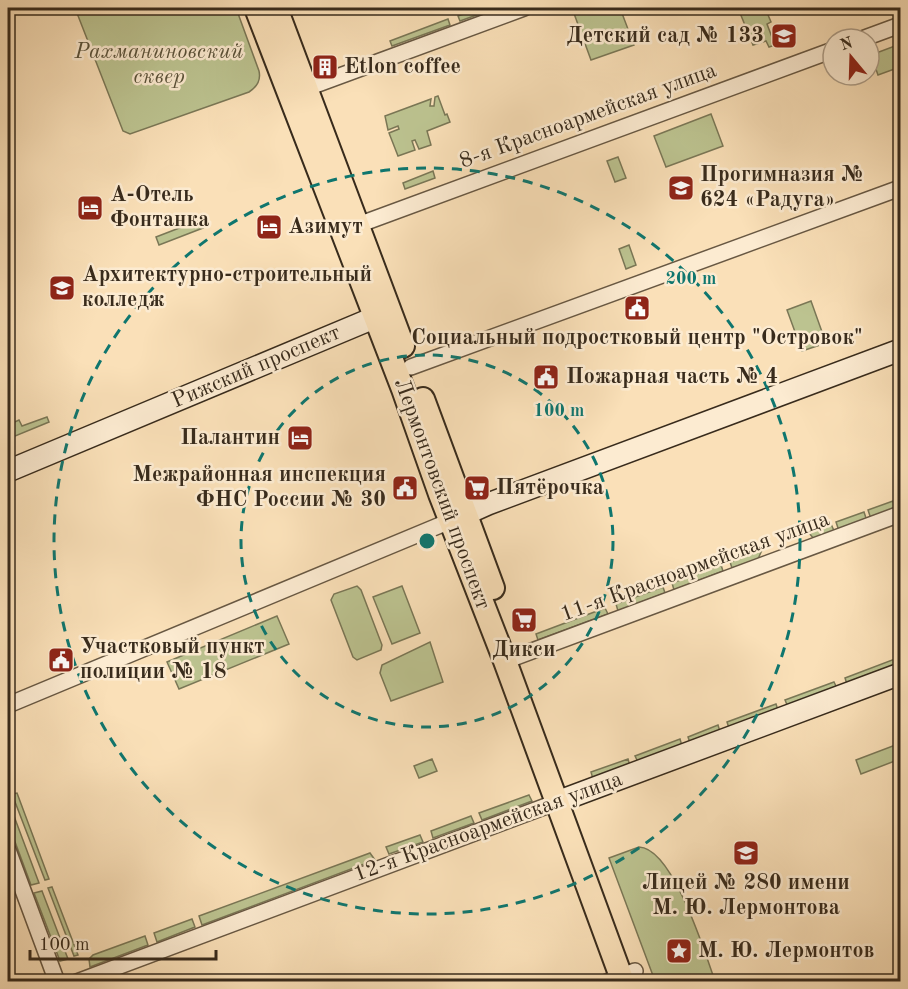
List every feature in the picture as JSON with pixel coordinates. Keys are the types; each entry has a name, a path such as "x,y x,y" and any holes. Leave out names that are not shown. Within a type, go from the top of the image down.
{"main road":[{"name":"Лермонтовский проспект","path":"256,8 298,91 358,225 378,309 411,367 458,518"},
{"name":"Лермонтовский проспект","path":"276,8 298,91 378,309 512,659 625,978"}],"street":[{"path":"298,91 524,8"},
{"path":"881,32 900,25"},
{"name":"8-я Красноармейская улица","path":"358,225 821,54"},
{"path":"411,367 900,188"},
{"name":"Рижский проспект","path":"8,456 378,309"},
{"name":"Рижский проспект","path":"8,471 378,309"},
{"path":"8,705 458,518 900,350"},
{"name":"11-я Красноармейская улица","path":"512,659 900,514"},
{"name":"12-я Красноармейская улица","path":"76,981 900,674"},
{"path":"8,850 57,981"}],"green space":[{"name":"Рахманиновский сквер","path":"75,8 236,8 259,71 258,83 249,92 130,134 123,131"},
{"path":"481,8 496,8 460,21 458,16"},
{"path":"572,8 620,8 634,45 591,60"},
{"path":"738,8 765,8 771,22 767,24 775,45 769,47 766,41 753,45"},
{"path":"448,19 450,25 392,46 390,41"},
{"path":"900,44 900,67 881,74 881,51"},
{"path":"438,96 450,122 427,131 431,145 419,149 415,140 412,141 415,150 398,156 389,133 399,129 398,126 388,130 385,116 431,99 430,106 434,106 435,97"},
{"path":"711,114 723,146 666,167 654,136"},
{"path":"618,157 626,178 615,182 607,161"},
{"path":"433,171 435,178 405,189 403,183"},
{"path":"200,220 203,228 159,245 156,237"},
{"path":"629,245 636,265 626,269 619,249"},
{"path":"811,301 826,343 802,351 787,310"},
{"path":"47,417 49,422 8,439 8,425 19,420 22,426"},
{"path":"893,501 895,508 871,519 868,510"},
{"path":"864,512 867,521 839,531 836,522"},
{"path":"831,524 835,533 814,539 809,533"},
{"path":"762,550 758,559 732,568 730,562"},
{"path":"721,565 723,571 674,590 672,583"},
{"path":"357,586 361,590 382,645 381,650 357,660 353,657 331,600 334,594"},
{"path":"402,586 420,633 392,644 373,597"},
{"path":"663,587 665,593 618,611 616,604"},
{"path":"605,608 608,614 538,640 536,634"},
{"path":"277,616 289,644 179,689 167,662"},
{"path":"430,642 443,682 391,701 380,673 382,665"},
{"path":"900,657 900,664 847,684 845,678"},
{"path":"834,682 837,688 788,707 785,700"},
{"path":"776,704 778,710 729,728 727,722"},
{"path":"718,725 720,732 690,743 688,737"},
{"path":"680,739 682,746 638,762 635,756"},
{"path":"898,744 900,759 861,774 856,760"},
{"path":"432,759 437,771 419,778 414,766"},
{"path":"628,759 630,766 593,779 591,772"},
{"path":"17,793 49,879 45,880 12,794"},
{"path":"529,795 532,801 482,820 479,813"},
{"path":"8,800 39,883 31,885 8,823"},
{"path":"471,816 474,823 433,838 431,831"},
{"path":"420,835 423,842 389,854 386,847"},
{"path":"639,847 652,852 664,864 675,882 696,927 715,981 655,981 609,858"},
{"path":"370,853 375,860 202,925 199,916"},
{"path":"52,887 78,955 74,956 48,888"},
{"path":"42,891 68,959 60,961 34,893"},
{"path":"192,919 195,927 157,942 154,933"},
{"path":"145,936 148,945 90,967 89,959 93,955"}],"place":[{"name":"Детский сад № 133","path":"784,36"},
{"name":"Etlon coffee","path":"325,67"},
{"name":"Прогимназия № 624 «Радуга»","path":"681,188"},
{"name":"A-Отель Фонтанка","path":"90,208"},
{"name":"Азимут","path":"269,227"},
{"name":"Архитектурно-строительный колледж","path":"62,288"},
{"name":"Социальный подростковый центр \"Островок\"","path":"637,308"},
{"name":"Пожарная часть № 4","path":"546,377"},
{"name":"Палантин","path":"300,438"},
{"name":"Межрайонная инспекция ФНС России № 30","path":"405,488"},
{"name":"Пятёрочка","path":"477,488"},
{"name":"Дикси","path":"524,620"},
{"name":"Участковый пункт полиции № 18","path":"61,660"},
{"name":"Лицей № 280 имени М. Ю. Лермонтова","path":"746,853"},
{"name":"М. Ю. Лермонтов","path":"679,951"}]}
